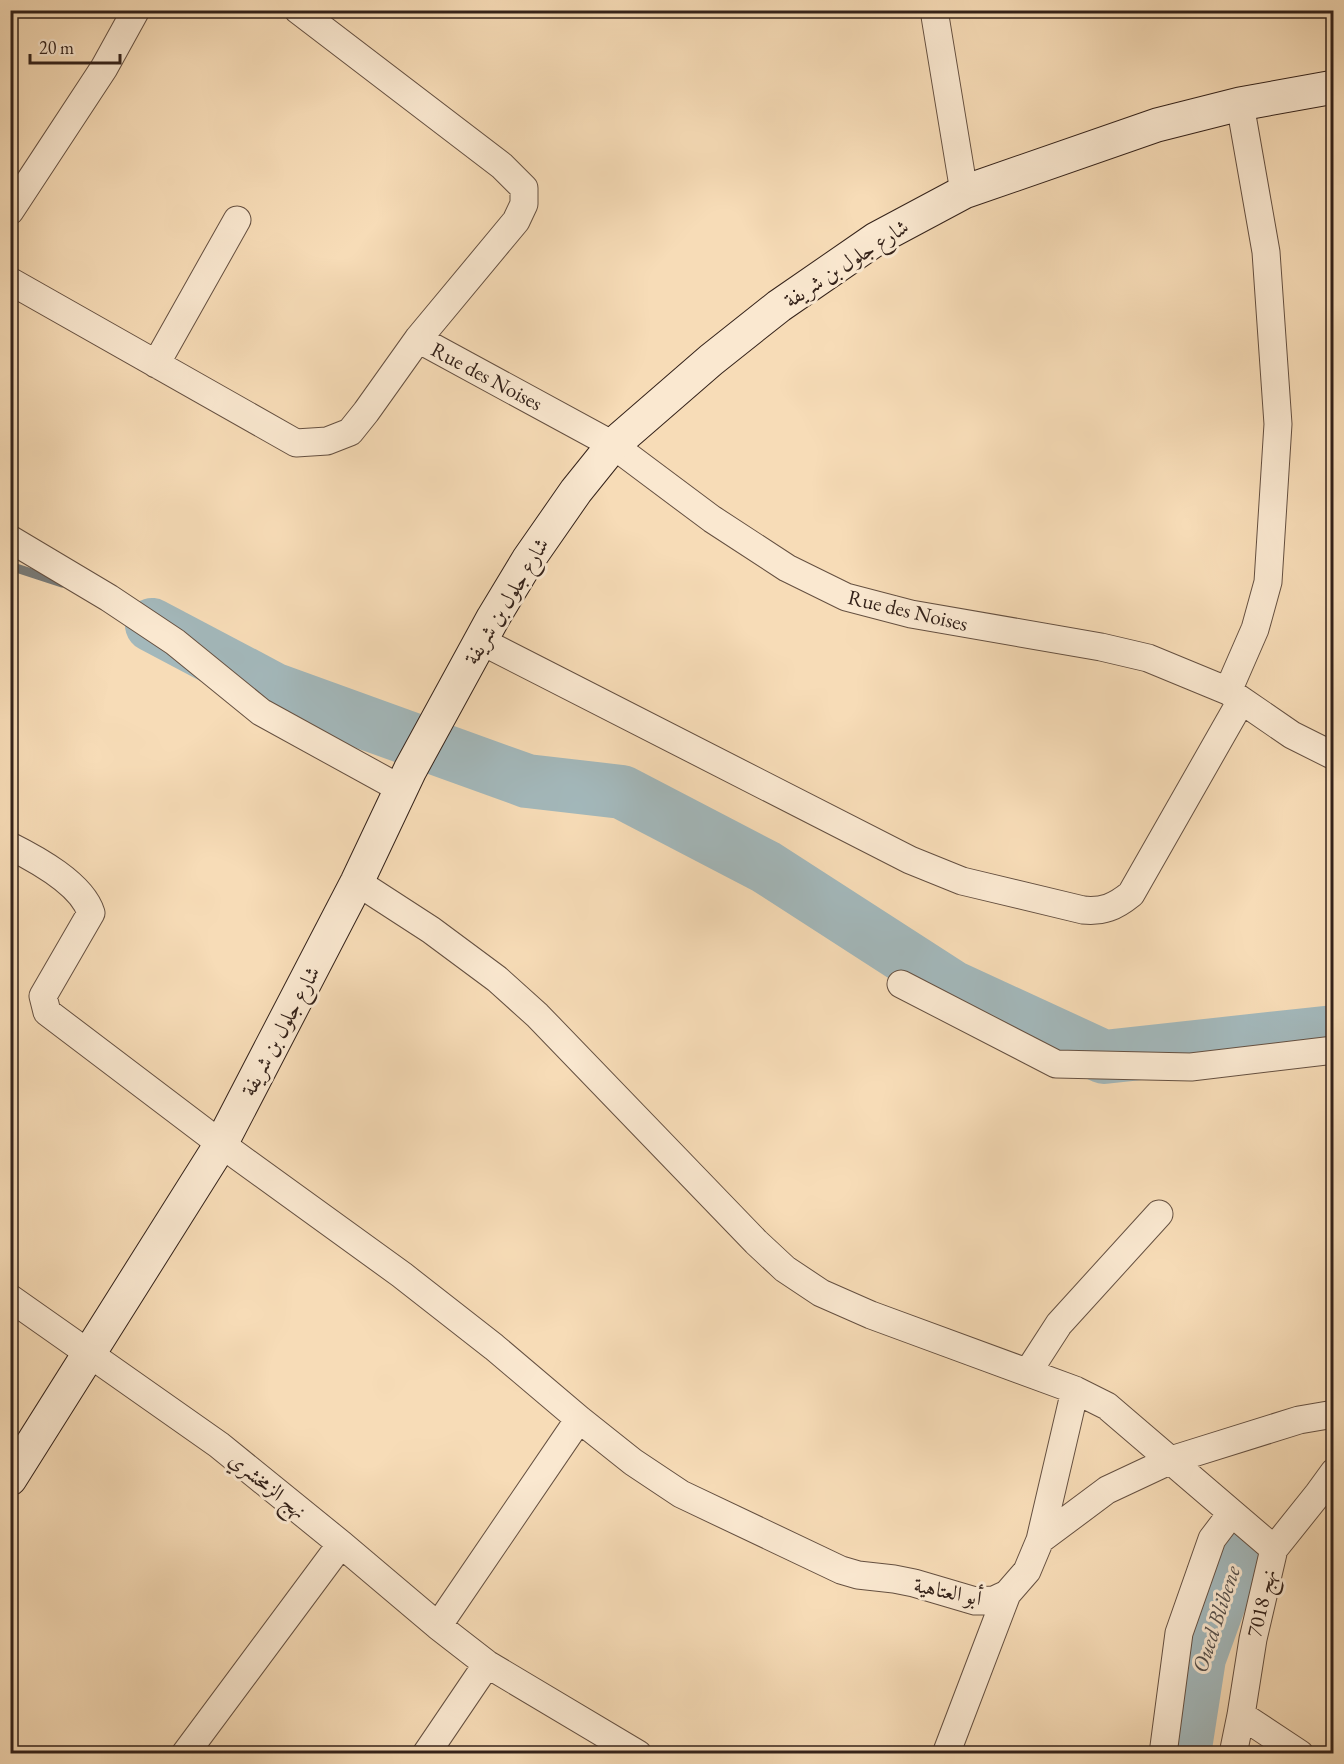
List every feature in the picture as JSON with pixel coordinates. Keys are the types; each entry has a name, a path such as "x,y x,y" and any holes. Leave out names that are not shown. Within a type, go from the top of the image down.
{"main road":[{"name":"شارع جلول بن شريفة","path":"10,1479 221,1144 357,882 406,780 481,641 528,560 576,491 613,445 711,360 779,306 876,239 964,192 1157,125 1240,104 1334,87"}],"street":[{"path":"10,211 104,68 135,10"},
{"path":"10,281 296,443 327,441 350,432 418,339 516,221 524,204 524,188 502,166 298,10"},
{"path":"934,10 964,192"},
{"path":"481,641 910,860 962,881 1083,910 1097,912 1110,909 1120,903 1138,885 1234,696 1256,629 1268,582 1278,424 1266,252 1240,104"},
{"path":"156,364 237,220"},
{"name":"Rue des Noises","path":"418,339 613,445 712,519 787,568 846,597 911,614 1101,647 1148,658 1234,696 1292,735 1334,756"},
{"path":"10,539 109,598 175,642 261,712 406,780"},
{"name":"أبو العتاهية","path":"10,846 36,859 76,890 87,901 90,913 79,937 43,996 47,1012 221,1144 402,1275 494,1347 633,1462 681,1494 841,1570 858,1575 914,1583 975,1601 994,1600 1007,1594 1027,1571 1040,1540 1075,1390"},
{"path":"357,882 431,930 497,979 529,1008 785,1269 821,1293 871,1315 1075,1390 1107,1406 1274,1549"},
{"path":"902,984 1056,1064 1191,1067 1334,1050"},
{"path":"1028,1372 1059,1324 1159,1214"},
{"name":"نهج الزمخشري","path":"10,1298 219,1445 487,1664"},
{"path":"1040,1540 1107,1490 1171,1460 1299,1420 1334,1414"},
{"path":"438,1626 579,1419"},
{"name":"نهج 7018","path":"1233,1754 1253,1639 1274,1549 1334,1472"},
{"path":"1163,1754 1179,1633 1212,1539 1232,1514"},
{"path":"185,1754 341,1544"},
{"path":"946,1754 1007,1594"},
{"path":"426,1754 487,1664 638,1754"},
{"path":"1241,1715 1300,1754"}],"waterway":[{"path":"10,566 62,583"},
{"path":"152,625 275,690 527,781 622,792 766,867 952,987 1104,1057 1334,1032"},
{"name":"Oued Blibene","path":"1184,1754 1199,1658 1236,1556"}]}
